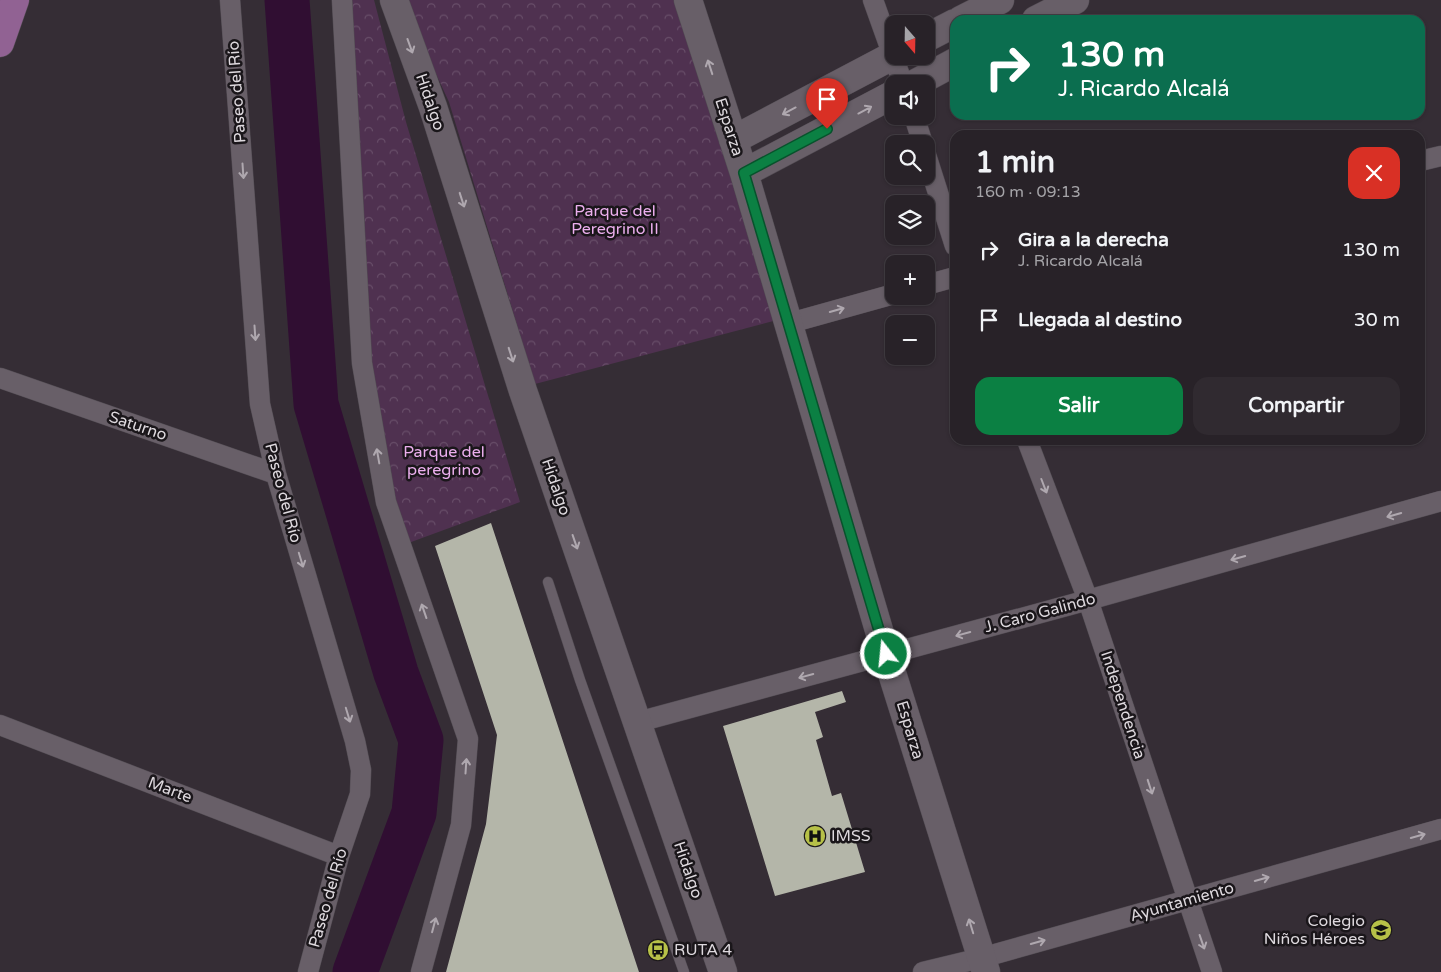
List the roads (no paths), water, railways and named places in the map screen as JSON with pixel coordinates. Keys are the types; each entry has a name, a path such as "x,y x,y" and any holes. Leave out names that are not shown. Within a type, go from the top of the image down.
{"main road":[{"path":"0,43 16,0"}],"street":[{"name":"Paseo del Río","path":"230,0 260,404 276,474 356,741 360,770 360,794 339,856 308,972"},
{"path":"342,0 362,364 386,502 468,738 461,826 421,972"},
{"name":"Hidalgo","path":"394,0 433,107 523,392 723,972"},
{"name":"Esparza","path":"688,0 790,323 886,654 983,965"},
{"path":"873,0 885,33"},
{"path":"971,15 1000,0"},
{"path":"1046,15 1075,0"},
{"path":"935,33 950,26"},
{"path":"733,140 885,59"},
{"path":"931,75 950,65"},
{"path":"744,173 885,99"},
{"path":"1425,160 1441,156"},
{"path":"935,183 950,230"},
{"path":"935,283 950,278"},
{"path":"790,323 885,297"},
{"name":"Saturno","path":"0,378 276,474"},
{"name":"Independencia","path":"1029,445 1088,600 1212,972"},
{"name":"J. Caro Galindo","path":"638,722 1088,600 1441,501"},
{"name":"Marte","path":"0,725 339,856"},
{"name":"Ayuntamiento","path":"923,972 983,965 1188,900 1441,829"}],"lane":[{"path":"548,582 580,680 684,972"}],"waterway":[{"path":"287,0 316,404 396,673 421,740 414,813 355,972"}],"place":[{"name":"IMSS","path":"815,836"},
{"name":"Colegio Niños Héroes","path":"1381,930"},
{"name":"RUTA 4","path":"658,950"}],"park label":[{"name":"Parque del Peregrino II","path":"615,220"},
{"name":"Parque del peregrino","path":"444,461"}]}
